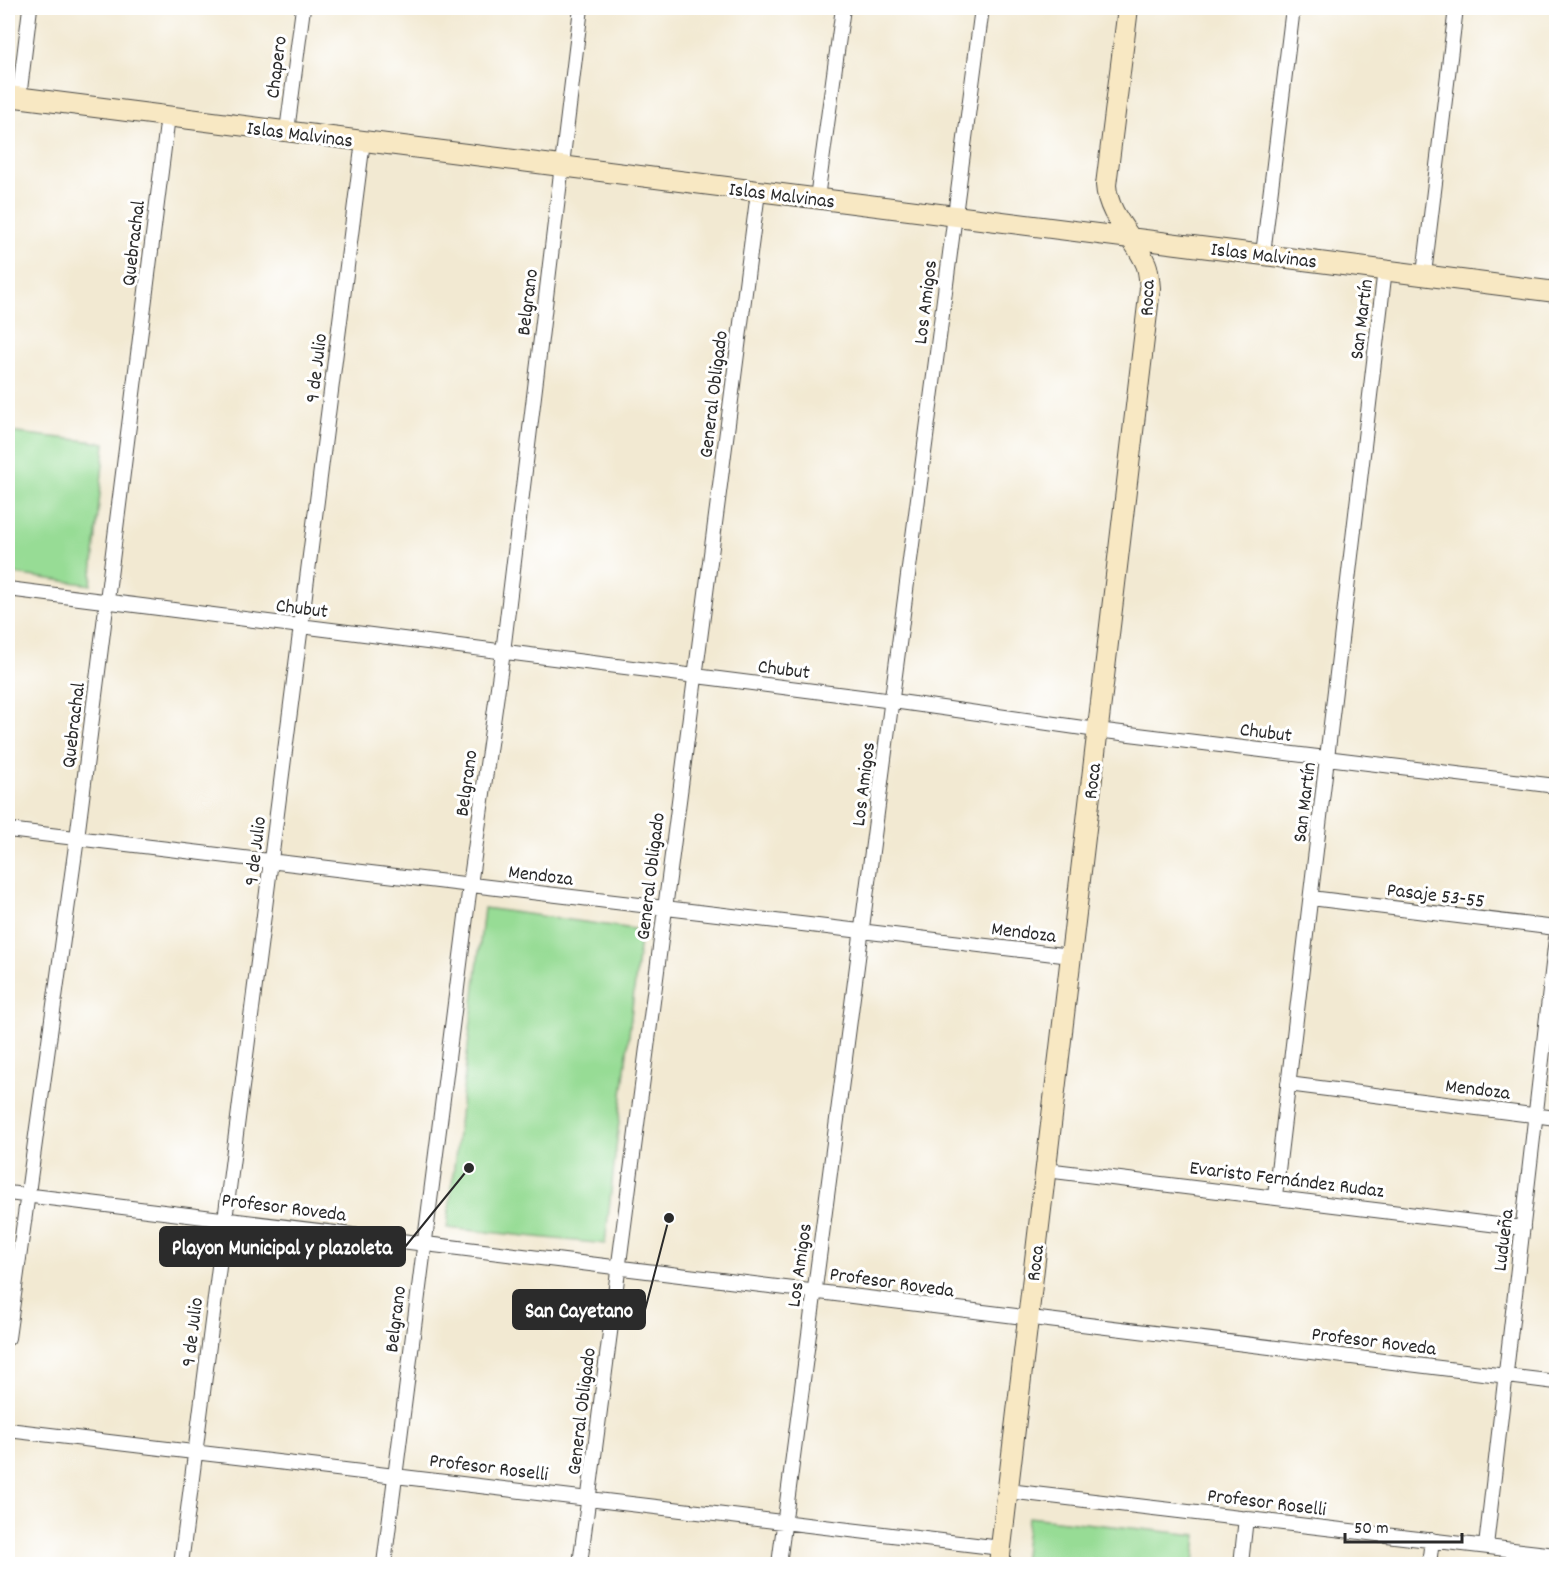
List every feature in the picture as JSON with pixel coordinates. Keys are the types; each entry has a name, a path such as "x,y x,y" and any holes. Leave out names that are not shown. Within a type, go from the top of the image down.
{"street":[{"path":"13,97 30,8"},
{"name":"Chapero","path":"287,131 303,8"},
{"name":"Belgrano","path":"384,1564 470,885 503,652 581,8"},
{"path":"817,198 843,8"},
{"name":"Los Amigos","path":"779,1564 982,8"},
{"name":"Roca","path":"1000,1556 1150,288 1147,265 1111,209 1106,184 1128,8"},
{"path":"1263,254 1293,8"},
{"path":"1424,274 1456,8"},
{"name":"Islas Malvinas","path":"13,97 1557,292"},
{"name":"Quebrachal","path":"8,1338 77,838 168,116"},
{"name":"9 de Julio","path":"181,1564 273,862 363,141"},
{"name":"General Obligado","path":"580,1564 758,192"},
{"name":"San Martín","path":"1275,1196 1385,269"},
{"name":"Chubut","path":"8,589 892,701 1097,730 1557,786"},
{"name":"Mendoza","path":"8,830 1071,956"},
{"name":"Pasaje 53-55","path":"1311,898 1557,928"},
{"name":"Ludueña","path":"1486,1546 1557,938"},
{"name":"Mendoza","path":"1288,1084 1557,1118"},
{"name":"Evaristo Fernández Rudaz","path":"1046,1170 1275,1196 1523,1228"},
{"name":"Profesor Roveda","path":"8,1193 1557,1382"},
{"name":"Profesor Roselli","path":"8,1430 785,1522 1000,1556"},
{"name":"Profesor Roselli","path":"1008,1491 1557,1555"},
{"path":"1240,1564 1246,1518"},
{"path":"1429,1564 1432,1540"}],"green space":[{"path":"8,432 105,443 91,585 8,573"},
{"path":"484,908 641,930 605,1244 447,1228"},
{"path":"1028,1517 1197,1535 1194,1564 1023,1564"}],"place":[{"name":"Playon Municipal y plazoleta","path":"469,1168"},
{"name":"San Cayetano","path":"669,1218"}]}
